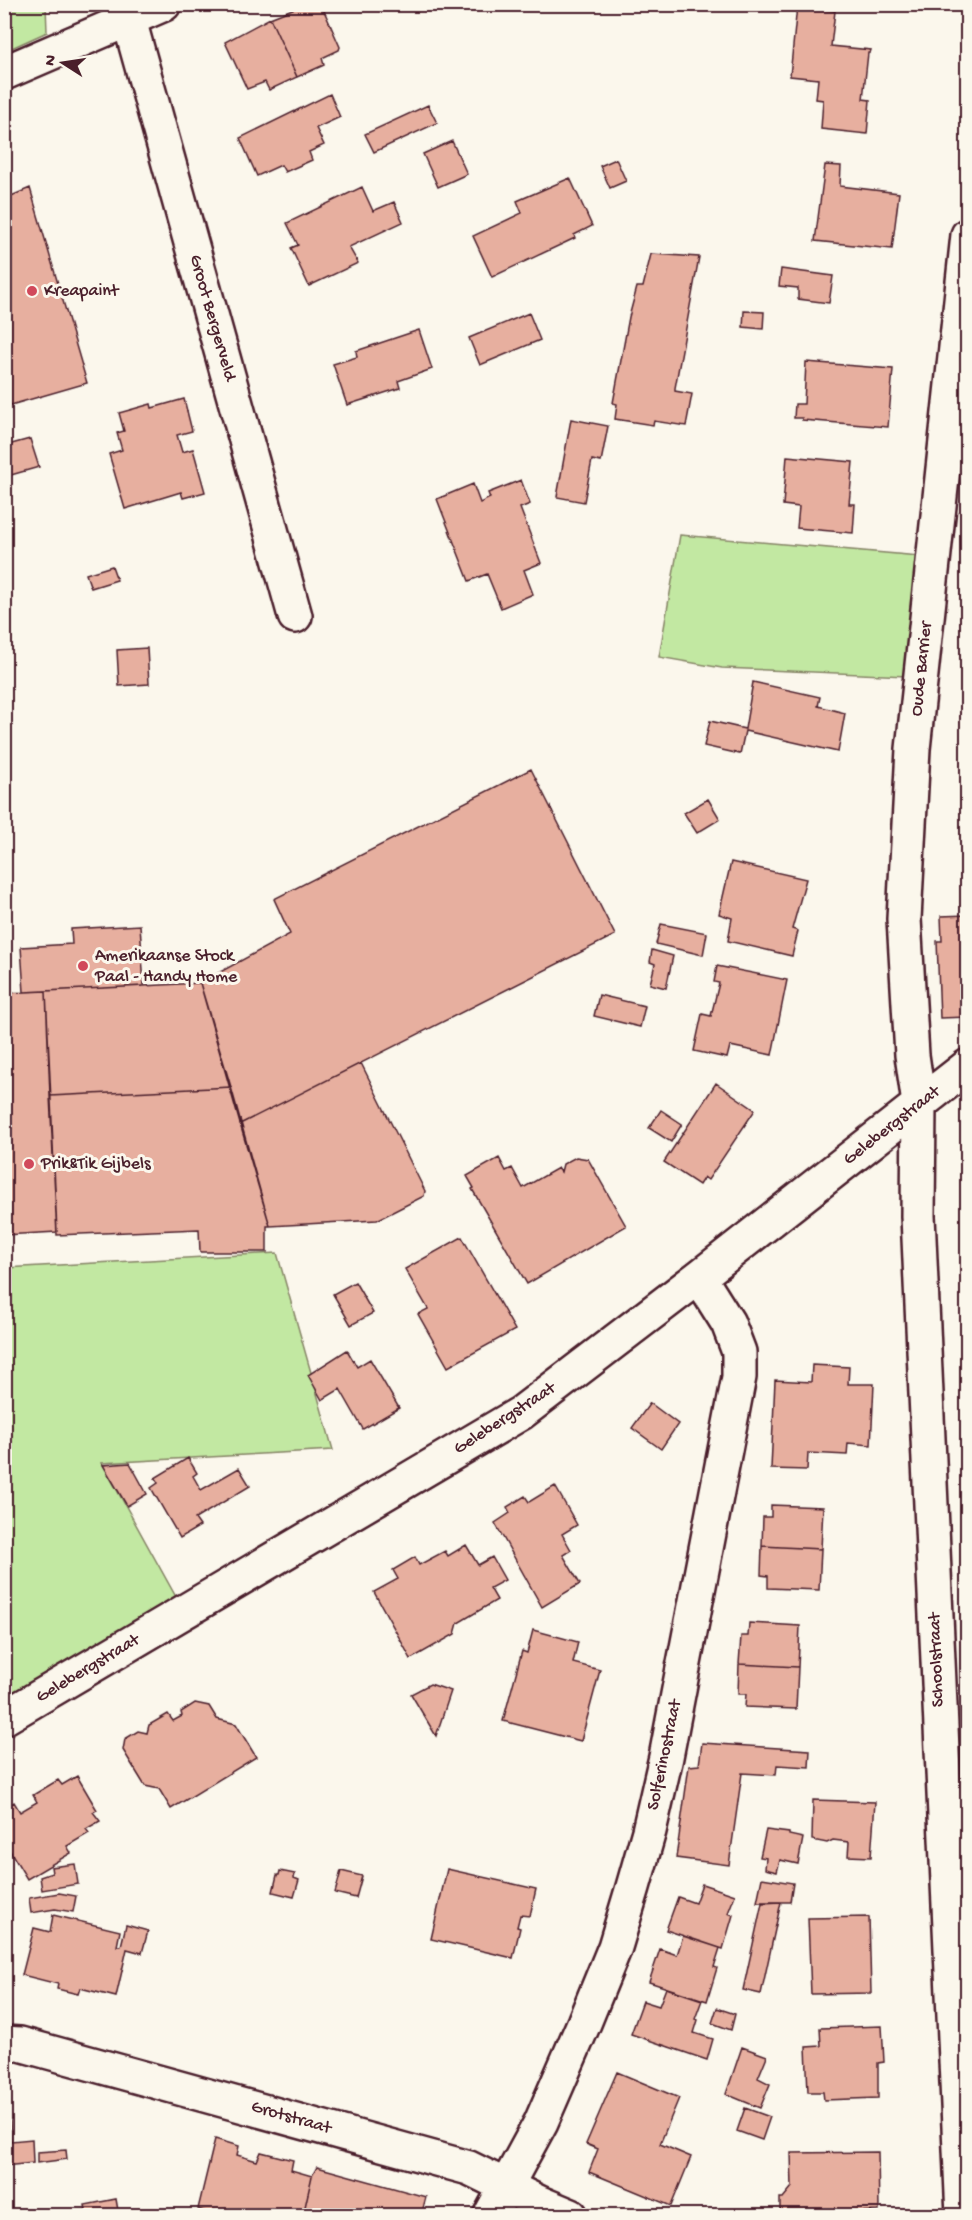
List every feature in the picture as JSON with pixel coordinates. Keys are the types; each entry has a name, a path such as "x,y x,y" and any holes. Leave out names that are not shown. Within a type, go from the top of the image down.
{"street":[{"path":"4,73 164,4"},
{"name":"Groot Bergerveld","path":"129,20 295,616"},
{"name":"Oude Barrier","path":"919,1104 912,1055 904,919 913,760 968,235"},
{"name":"Gelebergstraat","path":"4,1718 521,1413 968,1066"},
{"name":"Schoolstraat","path":"919,1104 918,1228 963,2216"},
{"name":"Solferinostraat","path":"490,2216 541,2122 615,1947 649,1831 666,1757 739,1377 739,1352 728,1323 699,1277"},
{"name":"Grotstraat","path":"4,2043 42,2050 469,2168 540,2204 571,2216"}],"green space":[{"path":"4,5 46,5 47,32 5,51"},
{"path":"680,535 919,556 907,676 722,668 659,657"},
{"path":"277,1253 333,1450 102,1463 176,1597 5,1697 5,1268"}],"building":[{"path":"305,4 321,4 340,47 339,50 322,58 324,65 297,77 270,18"},
{"path":"797,6 835,11 831,46 871,50 868,53 863,99 870,100 867,134 821,129 823,100 816,99 818,79 790,76"},
{"path":"270,18 297,77 269,90 265,82 247,89 225,42"},
{"path":"330,94 340,117 316,128 324,145 309,152 312,160 285,172 281,165 257,176 240,138"},
{"path":"428,105 437,123 374,152 365,134"},
{"path":"452,141 467,174 438,187 423,154"},
{"path":"616,159 626,181 610,188 600,166"},
{"path":"825,165 841,166 840,186 899,193 892,249 815,241"},
{"path":"570,178 592,226 574,235 575,238 492,277 473,236 522,213 517,201"},
{"path":"362,187 373,211 394,202 403,222 349,247 358,263 309,286 291,248 298,245 287,223"},
{"name":"Kreapaint","path":"30,188 87,383 4,407 4,199"},
{"path":"651,254 699,257 675,388 675,391 692,394 686,426 654,421 653,425 615,419 617,404 613,403 629,317 637,287 643,287"},
{"path":"781,269 833,276 829,303 798,299 798,288 779,286"},
{"path":"744,311 764,312 763,329 743,327"},
{"path":"529,313 540,340 480,365 469,338"},
{"path":"419,330 432,369 398,381 400,388 347,405 333,364 357,357 356,351"},
{"path":"806,362 893,369 888,427 794,418 795,404 804,404"},
{"path":"184,399 192,431 177,435 182,452 193,449 205,492 183,498 181,492 125,509 109,454 122,450 117,433 124,431 119,413 151,404 152,408"},
{"path":"571,419 608,426 601,462 592,460 584,502 557,497"},
{"path":"30,439 39,467 4,477 4,446"},
{"path":"787,456 853,462 849,504 855,504 853,533 797,528 799,507 783,505"},
{"path":"521,480 530,504 520,508 541,563 524,570 533,594 501,608 487,574 469,581 437,499 473,484 480,503 490,498 488,493"},
{"path":"112,566 117,580 91,588 86,574"},
{"path":"147,648 149,684 119,686 117,650"},
{"path":"753,682 820,697 818,706 845,713 838,752 745,731 740,754 704,746 710,721 745,729"},
{"path":"531,769 615,935 240,1124 200,983 290,934 274,899"},
{"path":"708,799 720,819 697,833 684,813"},
{"path":"731,862 806,879 792,929 798,931 792,956 728,941 732,918 719,914"},
{"path":"968,915 968,1017 940,1018 937,941 942,941 941,916"},
{"path":"661,924 707,933 703,955 656,944"},
{"name":"Amerikaanse Stock Paal - Handy Home","path":"140,925 144,986 24,992 21,947 72,944 71,929"},
{"path":"652,950 673,956 666,988 650,984 655,964 650,962"},
{"path":"717,966 787,980 772,1055 730,1046 727,1058 694,1051 702,1014 711,1016 719,983 714,982"},
{"path":"200,983 231,1087 50,1096 46,991"},
{"name":"Prik&Tik Gijbels","path":"46,991 57,1232 4,1235 4,993"},
{"path":"599,995 645,1006 640,1027 594,1016"},
{"path":"361,1063 425,1191 424,1196 377,1220 270,1226 240,1124"},
{"path":"716,1083 755,1110 708,1180 704,1177 699,1185 664,1162"},
{"path":"231,1087 270,1226 267,1226 267,1252 200,1252 199,1229 57,1235 50,1096"},
{"path":"661,1110 682,1124 671,1142 649,1128"},
{"path":"576,1157 588,1159 626,1226 527,1284 472,1189 474,1188 467,1176 499,1158 506,1171 512,1168 523,1188 558,1168 561,1172 563,1164"},
{"path":"462,1237 515,1330 448,1367 418,1314 428,1309 405,1269"},
{"path":"355,1282 373,1313 351,1325 333,1294"},
{"path":"347,1350 357,1367 370,1359 399,1408 363,1429 340,1389 322,1400 308,1375"},
{"path":"812,1365 849,1367 848,1384 874,1384 871,1445 848,1443 847,1455 808,1453 807,1470 771,1469 775,1380 811,1382"},
{"path":"650,1403 678,1424 661,1449 632,1428"},
{"path":"188,1458 197,1473 193,1476 201,1490 239,1468 250,1486 195,1519 200,1526 180,1538 151,1488 158,1483 155,1478"},
{"path":"130,1463 147,1494 127,1506 103,1465"},
{"path":"555,1486 577,1525 562,1534 571,1550 563,1555 580,1584 542,1607 495,1523 510,1513 507,1507 525,1496 529,1502"},
{"path":"771,1505 823,1507 821,1549 762,1546 763,1517 771,1517"},
{"path":"466,1545 478,1565 492,1557 505,1580 490,1588 497,1600 458,1623 455,1634 411,1659 374,1592 398,1579 393,1570 415,1557 419,1565 445,1551 448,1556"},
{"path":"762,1546 821,1549 819,1590 768,1588 768,1576 761,1575"},
{"path":"749,1623 800,1626 798,1667 739,1664 741,1636 748,1636"},
{"path":"533,1630 578,1642 573,1663 600,1670 581,1741 503,1721 522,1651 527,1653"},
{"path":"739,1664 798,1667 796,1709 745,1707 746,1694 738,1694"},
{"path":"430,1684 451,1691 436,1736 411,1694"},
{"path":"195,1703 209,1706 217,1719 236,1724 256,1757 171,1809 159,1789 145,1786 123,1750 125,1739 138,1731 147,1733 149,1725 168,1714 173,1721 182,1716 181,1712"},
{"path":"702,1743 810,1750 809,1767 777,1765 776,1775 742,1773 729,1865 676,1858 689,1766 699,1765"},
{"path":"77,1776 97,1810 93,1812 100,1821 86,1829 89,1833 67,1846 71,1853 27,1879 4,1841 4,1808 14,1802 20,1812 37,1802 33,1795 58,1780 62,1785"},
{"path":"813,1800 875,1802 871,1857 848,1856 849,1842 833,1840 827,1843 812,1840"},
{"path":"766,1830 789,1833 789,1835 803,1838 798,1864 780,1860 777,1872 765,1869 766,1858 760,1857"},
{"path":"75,1864 78,1884 42,1890 40,1877 52,1873 51,1867"},
{"path":"447,1869 536,1889 530,1916 520,1915 517,1927 520,1928 513,1958 431,1939"},
{"path":"280,1871 295,1874 294,1878 299,1880 294,1897 273,1892"},
{"path":"341,1871 362,1876 356,1898 335,1893"},
{"path":"762,1878 793,1883 790,1902 757,1902"},
{"path":"702,1884 735,1895 728,1913 733,1915 723,1949 666,1930 678,1897 695,1903"},
{"path":"59,1893 76,1896 73,1912 55,1909 31,1913 29,1898"},
{"path":"781,1902 761,1994 743,1990 762,1903"},
{"path":"53,1915 120,1931 117,1946 121,1946 126,1925 148,1931 142,1953 127,1949 116,1997 80,1988 78,1994 57,1989 58,1984 22,1975 34,1928 50,1932"},
{"path":"869,1917 871,1993 811,1994 808,1918"},
{"path":"683,1936 720,1948 714,1967 717,1968 707,2001 649,1982 660,1949 677,1955"},
{"path":"666,1988 702,2000 695,2019 698,2020 694,2033 713,2039 707,2060 631,2034 643,2001 659,2006"},
{"path":"717,2008 735,2014 731,2030 712,2023"},
{"path":"882,2026 884,2062 878,2063 878,2098 824,2100 823,2092 808,2092 806,2047 821,2046 820,2028"},
{"path":"742,2047 767,2056 758,2078 770,2084 760,2108 726,2094"},
{"path":"617,2072 679,2098 660,2144 691,2157 671,2206 589,2172 598,2149 586,2144"},
{"path":"4,2082 8,2082 11,2141 32,2139 33,2163 4,2166"},
{"path":"745,2108 770,2117 762,2140 737,2131"},
{"path":"215,2139 239,2146 237,2155 257,2161 261,2152 293,2160 291,2170 312,2176 303,2216 218,2216 198,2209"},
{"path":"66,2150 67,2159 37,2163 37,2152"},
{"path":"878,2152 879,2211 853,2212 854,2216 780,2216 780,2198 783,2198 792,2187 791,2153"},
{"path":"317,2167 426,2197 421,2216 303,2216 312,2176"},
{"path":"116,2199 119,2216 87,2216 85,2205"}],"place":[{"name":"Kreapaint","path":"32,291"},
{"name":"Amerikaanse Stock Paal - Handy Home","path":"83,966"},
{"name":"Prik&Tik Gijbels","path":"29,1164"}]}
